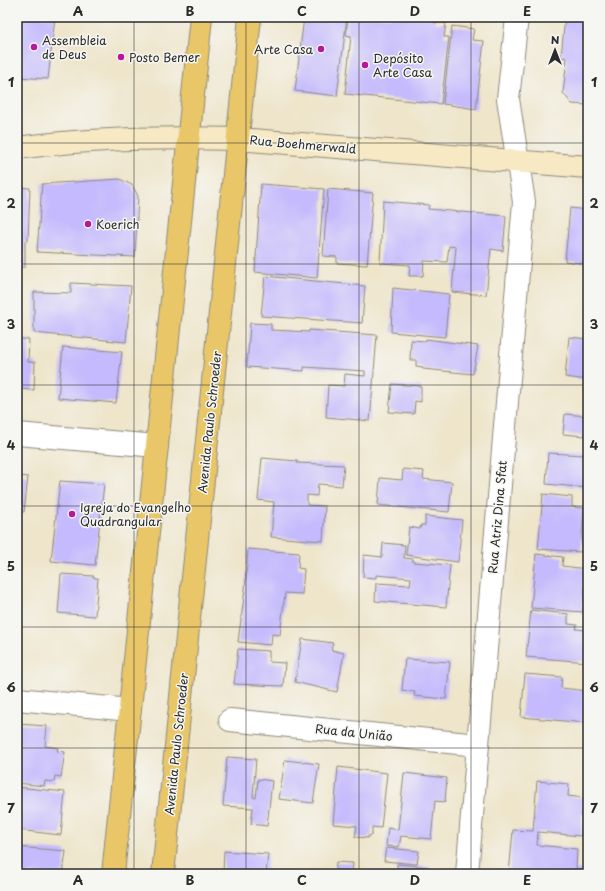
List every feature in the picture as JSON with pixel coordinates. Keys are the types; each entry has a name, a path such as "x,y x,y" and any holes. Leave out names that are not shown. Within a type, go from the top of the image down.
{"main road":[{"path":"114,874 201,17"},
{"name":"Avenida Paulo Schroeder","path":"163,874 250,17"},
{"name":"Rua Boehmerwald","path":"17,148 56,143 117,139 238,139 588,167"}],"street":[{"name":"Rua Atriz Dina Sfat","path":"467,874 524,202 508,99 517,17"},
{"path":"17,434 157,446"},
{"path":"17,699 130,710"},
{"name":"Rua da União","path":"230,720 478,745"}],"building":[{"name":"Assembleia de Deus","path":"17,17 55,17 48,79 17,77"},
{"name":"Arte Casa","path":"304,17 347,17 337,96 295,91"},
{"path":"348,17 436,17 435,23 446,23 444,37 449,37 441,104 345,94 351,36 346,35"},
{"path":"565,17 588,17 588,105 572,104 563,93 567,58 561,57"},
{"path":"452,26 474,29 472,40 484,41 476,109 443,104"},
{"name":"Koerich","path":"120,179 132,185 138,196 135,257 37,252 42,184"},
{"path":"261,184 324,189 317,278 255,272"},
{"path":"17,187 30,188 28,241 25,241 25,267 17,267"},
{"path":"328,189 373,193 367,265 337,263 337,257 323,256"},
{"path":"383,201 429,205 428,209 506,216 503,251 491,249 486,295 452,292 456,247 449,246 447,262 424,261 423,276 409,276 410,265 380,263"},
{"path":"570,208 588,210 588,264 565,261"},
{"path":"265,276 365,286 362,323 261,316"},
{"path":"71,283 131,286 126,342 34,333 34,292 71,293"},
{"path":"393,288 449,294 445,337 391,332"},
{"path":"250,323 271,324 271,330 309,332 309,330 377,335 370,421 326,417 328,385 344,386 345,374 365,376 365,371 304,367 304,371 247,367"},
{"path":"569,337 588,339 588,380 565,377"},
{"path":"17,339 29,339 28,362 35,362 34,390 17,389"},
{"path":"426,339 478,346 473,374 423,369 423,367 416,366 416,360 410,360 411,340 426,341"},
{"path":"63,347 122,352 116,403 58,398"},
{"path":"392,384 421,386 421,402 415,401 414,414 389,412"},
{"path":"565,414 588,416 588,434 585,433 585,436 563,434"},
{"path":"586,439 588,439 588,488 546,484 548,453 585,455"},
{"path":"262,458 297,461 297,463 344,465 342,486 318,484 317,496 307,495 307,505 325,506 323,541 271,537 274,502 258,500"},
{"path":"17,465 20,465 19,476 28,477 24,512 19,511 18,517"},
{"path":"403,469 424,471 423,479 452,482 449,512 378,505 380,478 402,480"},
{"path":"60,481 104,484 95,565 51,561"},
{"path":"543,494 572,497 572,507 584,508 581,552 538,549"},
{"path":"425,516 462,520 458,562 406,555 409,527 420,529 421,525 425,525"},
{"path":"383,543 405,545 404,558 413,559 413,562 450,565 446,607 375,601 376,583 410,585 411,578 376,575 376,578 363,577 364,555 382,557"},
{"path":"248,549 299,553 298,568 304,569 302,594 285,593 280,635 272,634 271,645 238,642 245,589"},
{"path":"536,554 563,557 562,566 587,569 583,612 531,608"},
{"path":"61,574 94,576 94,578 98,578 95,616 58,613"},
{"path":"531,610 568,614 568,624 577,625 576,629 588,630 588,662 526,657"},
{"path":"302,639 333,643 331,650 344,653 337,692 295,682"},
{"path":"238,649 269,651 269,662 285,663 283,686 234,684"},
{"path":"405,659 450,662 446,699 414,696 415,692 402,690"},
{"path":"525,674 562,677 561,688 588,691 588,732 584,732 586,723 521,717"},
{"path":"17,724 47,726 45,746 58,748 57,751 65,752 61,777 55,776 54,782 45,781 44,786 17,783"},
{"path":"227,757 256,759 253,797 256,798 258,779 272,781 267,826 251,824 253,808 223,806"},
{"path":"285,760 319,764 313,803 279,799"},
{"path":"338,767 387,773 381,828 372,827 372,835 368,836 368,838 355,837 357,826 333,824"},
{"path":"404,773 447,778 445,802 435,801 431,839 401,836 399,847 386,846 388,828 398,830"},
{"path":"537,781 569,784 568,796 588,800 588,814 582,813 581,836 538,832 537,845 577,849 576,869 588,871 588,874 509,874 513,830 533,831"},
{"path":"17,787 65,792 61,835 17,830"},
{"path":"17,847 66,851 63,874 17,874"},
{"path":"386,848 419,851 417,864 384,861"},
{"path":"224,851 268,854 266,874 223,874"},
{"path":"336,862 353,863 352,874 335,874"},
{"path":"397,864 429,867 428,874 397,874"}],"place":[{"name":"Assembleia de Deus","path":"34,47"},
{"name":"Arte Casa","path":"321,49"},
{"name":"Posto Bemer","path":"121,57"},
{"name":"Depósito Arte Casa","path":"365,65"},
{"name":"Koerich","path":"88,224"},
{"name":"Igreja do Evangelho Quadrangular","path":"72,514"}]}
